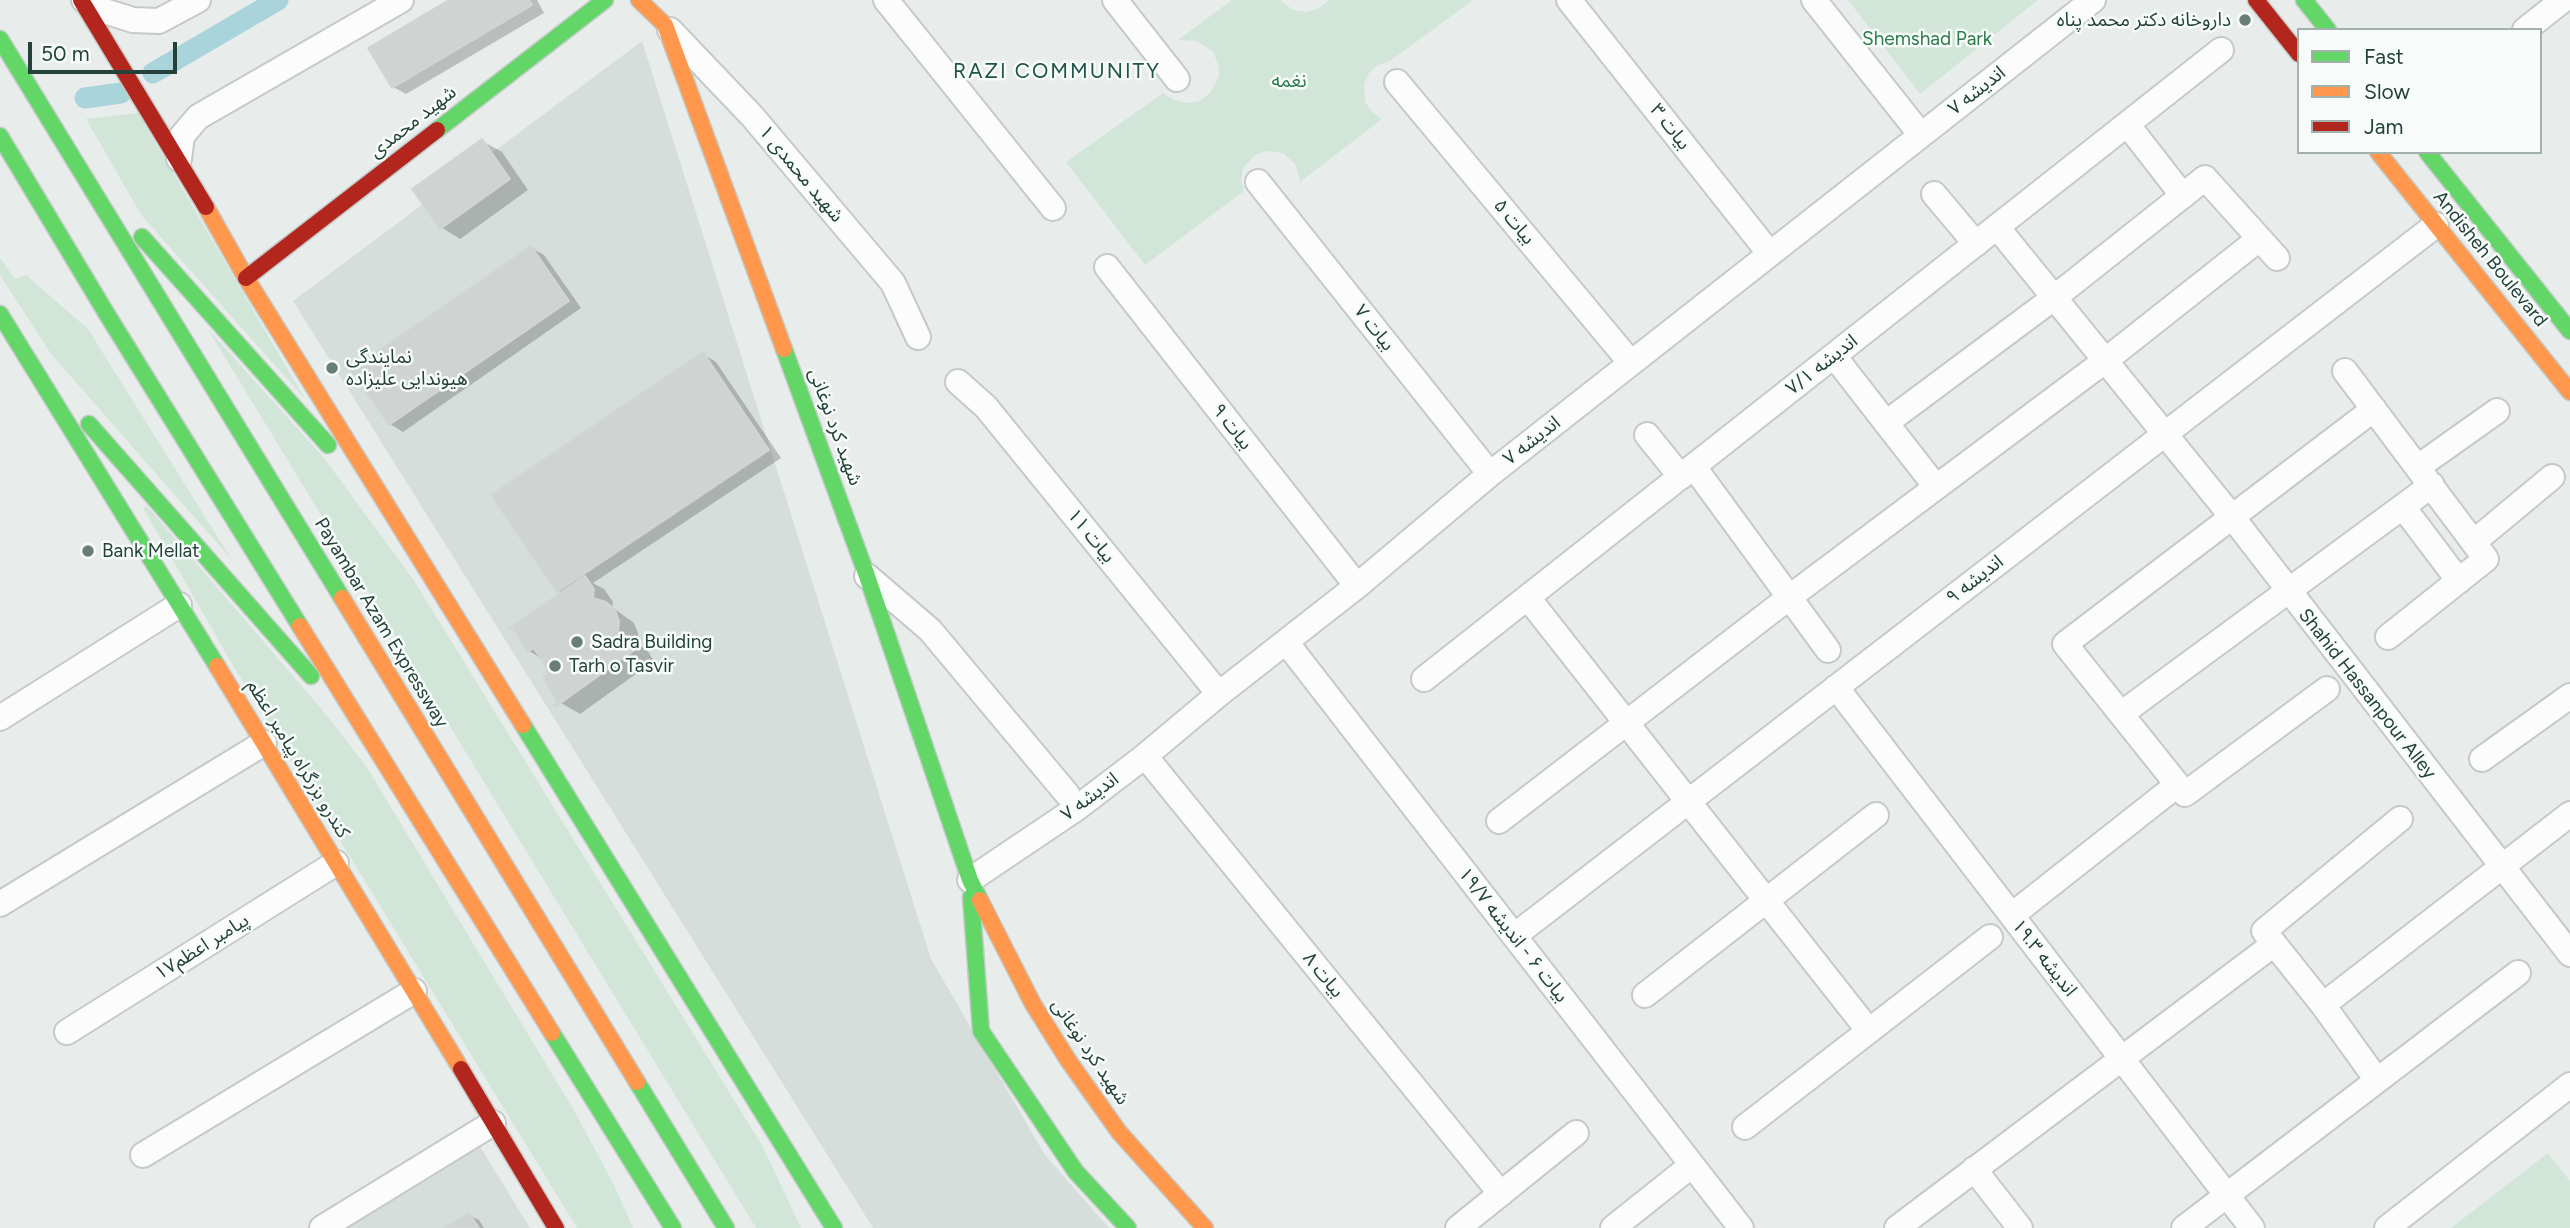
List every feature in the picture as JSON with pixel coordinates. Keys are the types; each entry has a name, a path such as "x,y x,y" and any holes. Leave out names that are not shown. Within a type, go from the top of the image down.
{"main road":[{"path":"83,0 179,159 246,278 834,1228"},
{"name":"شهید کرد نوغانی","path":"639,0 665,25 867,576 970,880 1033,1004 1068,1060 1119,1132 1205,1228"},
{"path":"2256,0 2297,51"},
{"path":"2304,0 2326,28"},
{"name":"شهید محمدی","path":"246,278 602,1"},
{"name":"Payambar Azam Expressway","path":"0,39 726,1228"},
{"path":"0,136 673,1228"},
{"name":"Andisheh Boulevard","path":"2380,154 2570,392"},
{"name":"Andisheh Boulevard","path":"2429,154 2570,331"},
{"path":"78,166 395,519"},
{"name":"کندرو بزرگراه پیامبر اعظم","path":"0,314 264,743 556,1228"},
{"path":"32,365 83,417 385,760"},
{"name":"شهید کرد نوغانی","path":"970,880 981,1031 1076,1172 1128,1228"},
{"path":"602,1113 638,1202"},
{"path":"768,1119 808,1216"}],"street":[{"path":"83,0 98,9 133,20 159,21 198,0"},
{"path":"179,159 181,136 198,117 401,0"},
{"path":"886,0 1053,208"},
{"path":"1115,0 1177,79"},
{"name":"بیات ۳","path":"1569,0 1770,254"},
{"path":"1814,0 1921,135"},
{"name":"اندیشه ۷","path":"970,880 1077,808 1144,756 1357,586 1490,474 2093,0"},
{"path":"2528,28 2563,0"},
{"name":"شهید محمدی ۱","path":"665,25 752,116 893,284 918,337"},
{"name":"اندیشه ۷/۱","path":"1424,680 2221,50"},
{"name":"بیات ۵","path":"1397,82 1631,363"},
{"path":"2127,124 2183,197"},
{"path":"1886,423 2055,297 2205,178 2277,258"},
{"name":"بیات ۷","path":"1258,182 1490,474"},
{"path":"1934,194 1976,244"},
{"name":"اندیشه ۹","path":"1514,936 2436,225"},
{"name":"Shahid Hassanpour Alley","path":"1997,226 2233,518 2570,954"},
{"path":"1499,821 1791,596 2106,360 2259,239"},
{"name":"بیات ۹","path":"1107,267 1357,586"},
{"path":"1834,356 1936,488"},
{"path":"2346,371 2486,559 2388,637"},
{"name":"بیات ۱۱","path":"958,382 986,407 1219,694"},
{"path":"2327,689 2185,794 2065,644 2374,409"},
{"path":"2121,714 2403,506 2425,476 2497,411"},
{"path":"1647,435 1687,472 1791,596 1828,650"},
{"path":"2475,541 2552,477"},
{"path":"2403,506 2459,581"},
{"path":"867,576 930,630 1067,794"},
{"path":"1528,598 1869,1031"},
{"path":"0,718 180,605"},
{"name":"بیات ۶ - اندیشه ۱۹/۷","path":"1286,642 1741,1228"},
{"name":"اندیشه ۱۹.۳","path":"1836,687 2252,1228"},
{"path":"2482,759 2570,696"},
{"path":"0,904 264,743"},
{"name":"بیات ۸","path":"1144,756 1501,1194"},
{"path":"2012,915 2178,785"},
{"path":"2323,1005 2570,814"},
{"path":"1645,995 1876,815"},
{"path":"2377,1080 2323,1005 2264,931 2400,819"},
{"name":"پیامبر اعظم۱۷","path":"67,1032 336,863"},
{"path":"1745,1128 1990,937"},
{"path":"1897,1228 2274,944"},
{"path":"2184,1228 2518,973"},
{"path":"143,1155 414,991"},
{"path":"2387,1228 2570,1085"},
{"path":"322,1228 493,1123"},
{"path":"1458,1228 1576,1133"},
{"path":"1613,1228 1692,1165"},
{"path":"1974,1168 2020,1228"}],"shaded area":[{"path":"642,41 931,959 1045,1155 1109,1228 873,1228 293,301"},
{"path":"478,1143 530,1228 342,1228"}],"green space":[{"name":"نغمه","path":"1232,0 1280,0 1293,10 1306,12 1318,9 1329,0 1473,0 1390,61 1378,65 1369,73 1364,84 1365,102 1372,112 1382,119 1300,182 1296,165 1283,153 1266,151 1255,155 1243,168 1241,180 1244,191 1145,265 1066,162 1163,93 1174,100 1187,103 1199,101 1210,93 1219,76 1213,52 1197,41 1178,40"},
{"name":"Shemshad Park","path":"1848,0 2038,0 1920,94"},
{"path":"138,113 305,399 142,216 86,119"},
{"path":"0,258 15,279 26,275 88,329 232,560 51,354 0,275"},
{"path":"207,328 324,458 413,579 763,1147 801,1228 756,1228"},
{"path":"147,506 324,712 366,766 575,1112 614,1185 633,1228 577,1228 231,662 143,508"},
{"path":"2548,1153 2570,1181 2570,1228 2451,1228"}],"building":[{"path":"449,0 529,0 532,5 392,88 368,48"},
{"path":"482,139 510,179 440,229 412,189"},
{"path":"531,246 569,301 389,425 351,370"},
{"path":"703,352 769,450 557,592 491,495"},
{"name":"Sadra Building","path":"585,576 594,589 593,598 606,602 615,610 619,621 618,633 628,637 636,649 555,707 553,705 558,702 543,677 548,674 543,660 533,648 528,652 513,628 509,628"},
{"path":"469,1213 479,1228 444,1228"}],"waterway":[{"path":"153,73 278,0"},
{"path":"85,98 121,93"}],"traffic: fast":[{"path":"437,130 605,0"},
{"path":"2304,0 2326,28"},
{"path":"0,39 342,598"},
{"path":"0,136 300,626"},
{"path":"2429,154 2570,331"},
{"path":"142,237 328,445"},
{"path":"0,314 217,666"},
{"path":"784,349 867,576 970,880 980,900"},
{"path":"89,424 311,676"},
{"path":"523,725 834,1228"},
{"path":"971,897 981,1031 1076,1172 1128,1228"},
{"path":"552,1033 673,1228"},
{"path":"637,1082 726,1228"}],"traffic: slow":[{"path":"639,0 665,25 784,349"},
{"path":"2380,154 2570,392"},
{"path":"206,207 246,278 523,725"},
{"path":"342,598 637,1082"},
{"path":"300,626 552,1033"},
{"path":"217,666 461,1069"},
{"path":"980,900 1033,1004 1068,1060 1119,1132 1205,1228"}],"traffic: jam":[{"path":"81,0 206,207"},
{"path":"2256,0 2297,51"},
{"path":"246,278 437,130"},
{"path":"461,1069 556,1228"}],"place":[{"name":"داروخانه دکتر محمد پناه","path":"2245,20"},
{"name":"نمایندگی هیوندایی علیزاده","path":"332,368"},
{"name":"Bank Mellat","path":"88,551"},
{"name":"Sadra Building","path":"577,642"},
{"name":"Tarh o Tasvir","path":"555,666"}],"district":[{"name":"RAZI COMMUNITY","path":"1057,72"}]}
